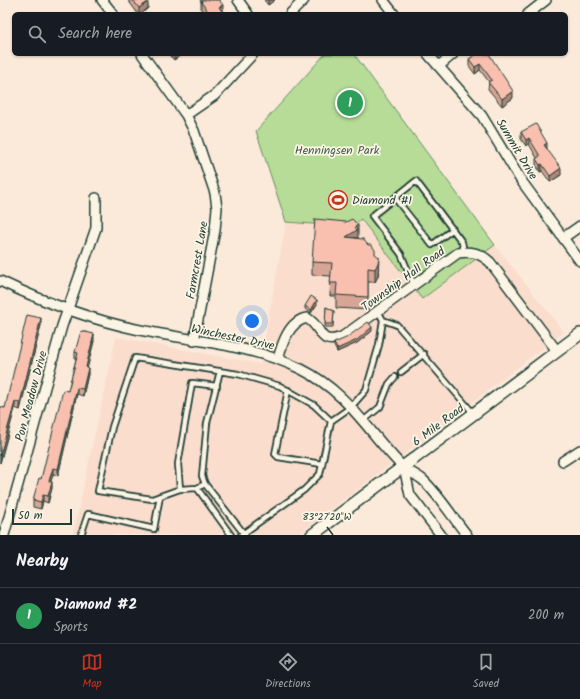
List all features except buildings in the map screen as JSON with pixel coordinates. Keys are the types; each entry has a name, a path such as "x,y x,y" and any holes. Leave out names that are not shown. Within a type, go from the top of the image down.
{"street":[{"path":"102,0 111,12"},
{"path":"238,0 247,12"},
{"path":"292,12 304,0"},
{"path":"383,0 392,12"},
{"path":"531,12 546,0"},
{"name":"Farmcrest Lane","path":"143,56 186,115 212,181 217,208 215,230 194,341"},
{"path":"186,115 215,95 251,56"},
{"name":"Summit Drive","path":"430,56 482,116 520,179 580,261"},
{"path":"439,66 451,56"},
{"name":"Pon Meadow Drive","path":"4,535 68,310 96,228 96,198"},
{"path":"563,238 580,226"},
{"name":"Township Hall Road","path":"278,359 284,340 296,322 307,318 313,322 326,340 334,340 342,337 458,253 469,251 481,254 490,262 557,351"},
{"name":"Winchester Drive","path":"0,281 68,310 119,326 248,351 278,359 303,370 341,395 404,467 423,480 467,535"},
{"name":"6 Mile Road","path":"312,535 580,334"},
{"path":"563,461 580,450"},
{"name":"Winchester Drive","path":"404,467 410,495 441,535"}],"lane":[{"path":"414,285 401,254 372,216 416,181 462,242 464,252"},
{"path":"395,198 432,246 453,229"},
{"path":"220,371 207,423 202,476 205,484 243,534 304,490 320,474 331,421 351,407 366,390 379,345 383,320 378,311"},
{"path":"383,320 397,325 424,354 474,414"},
{"path":"401,372 424,354"},
{"path":"205,484 197,488 180,489 152,499 98,491 112,427 135,358 220,371 280,386 314,405 331,421"},
{"path":"363,421 380,407 389,384 395,377"},
{"path":"180,489 178,464 192,383 216,386"},
{"path":"288,390 275,454 278,457 322,464"},
{"path":"197,488 231,535"},
{"path":"81,535 88,514 154,529 160,496"}],"shaded area":[{"path":"361,219 422,299 495,245 564,332 298,535 73,535 116,337 260,364 286,222 351,227"}],"green space":[{"name":"Henningsen Park","path":"323,56 355,56 495,245 422,299 361,219 352,227 286,222 256,131"}],"place":[{"name":"Diamond #2","path":"350,103"},
{"name":"Diamond #1","path":"338,200"}]}
